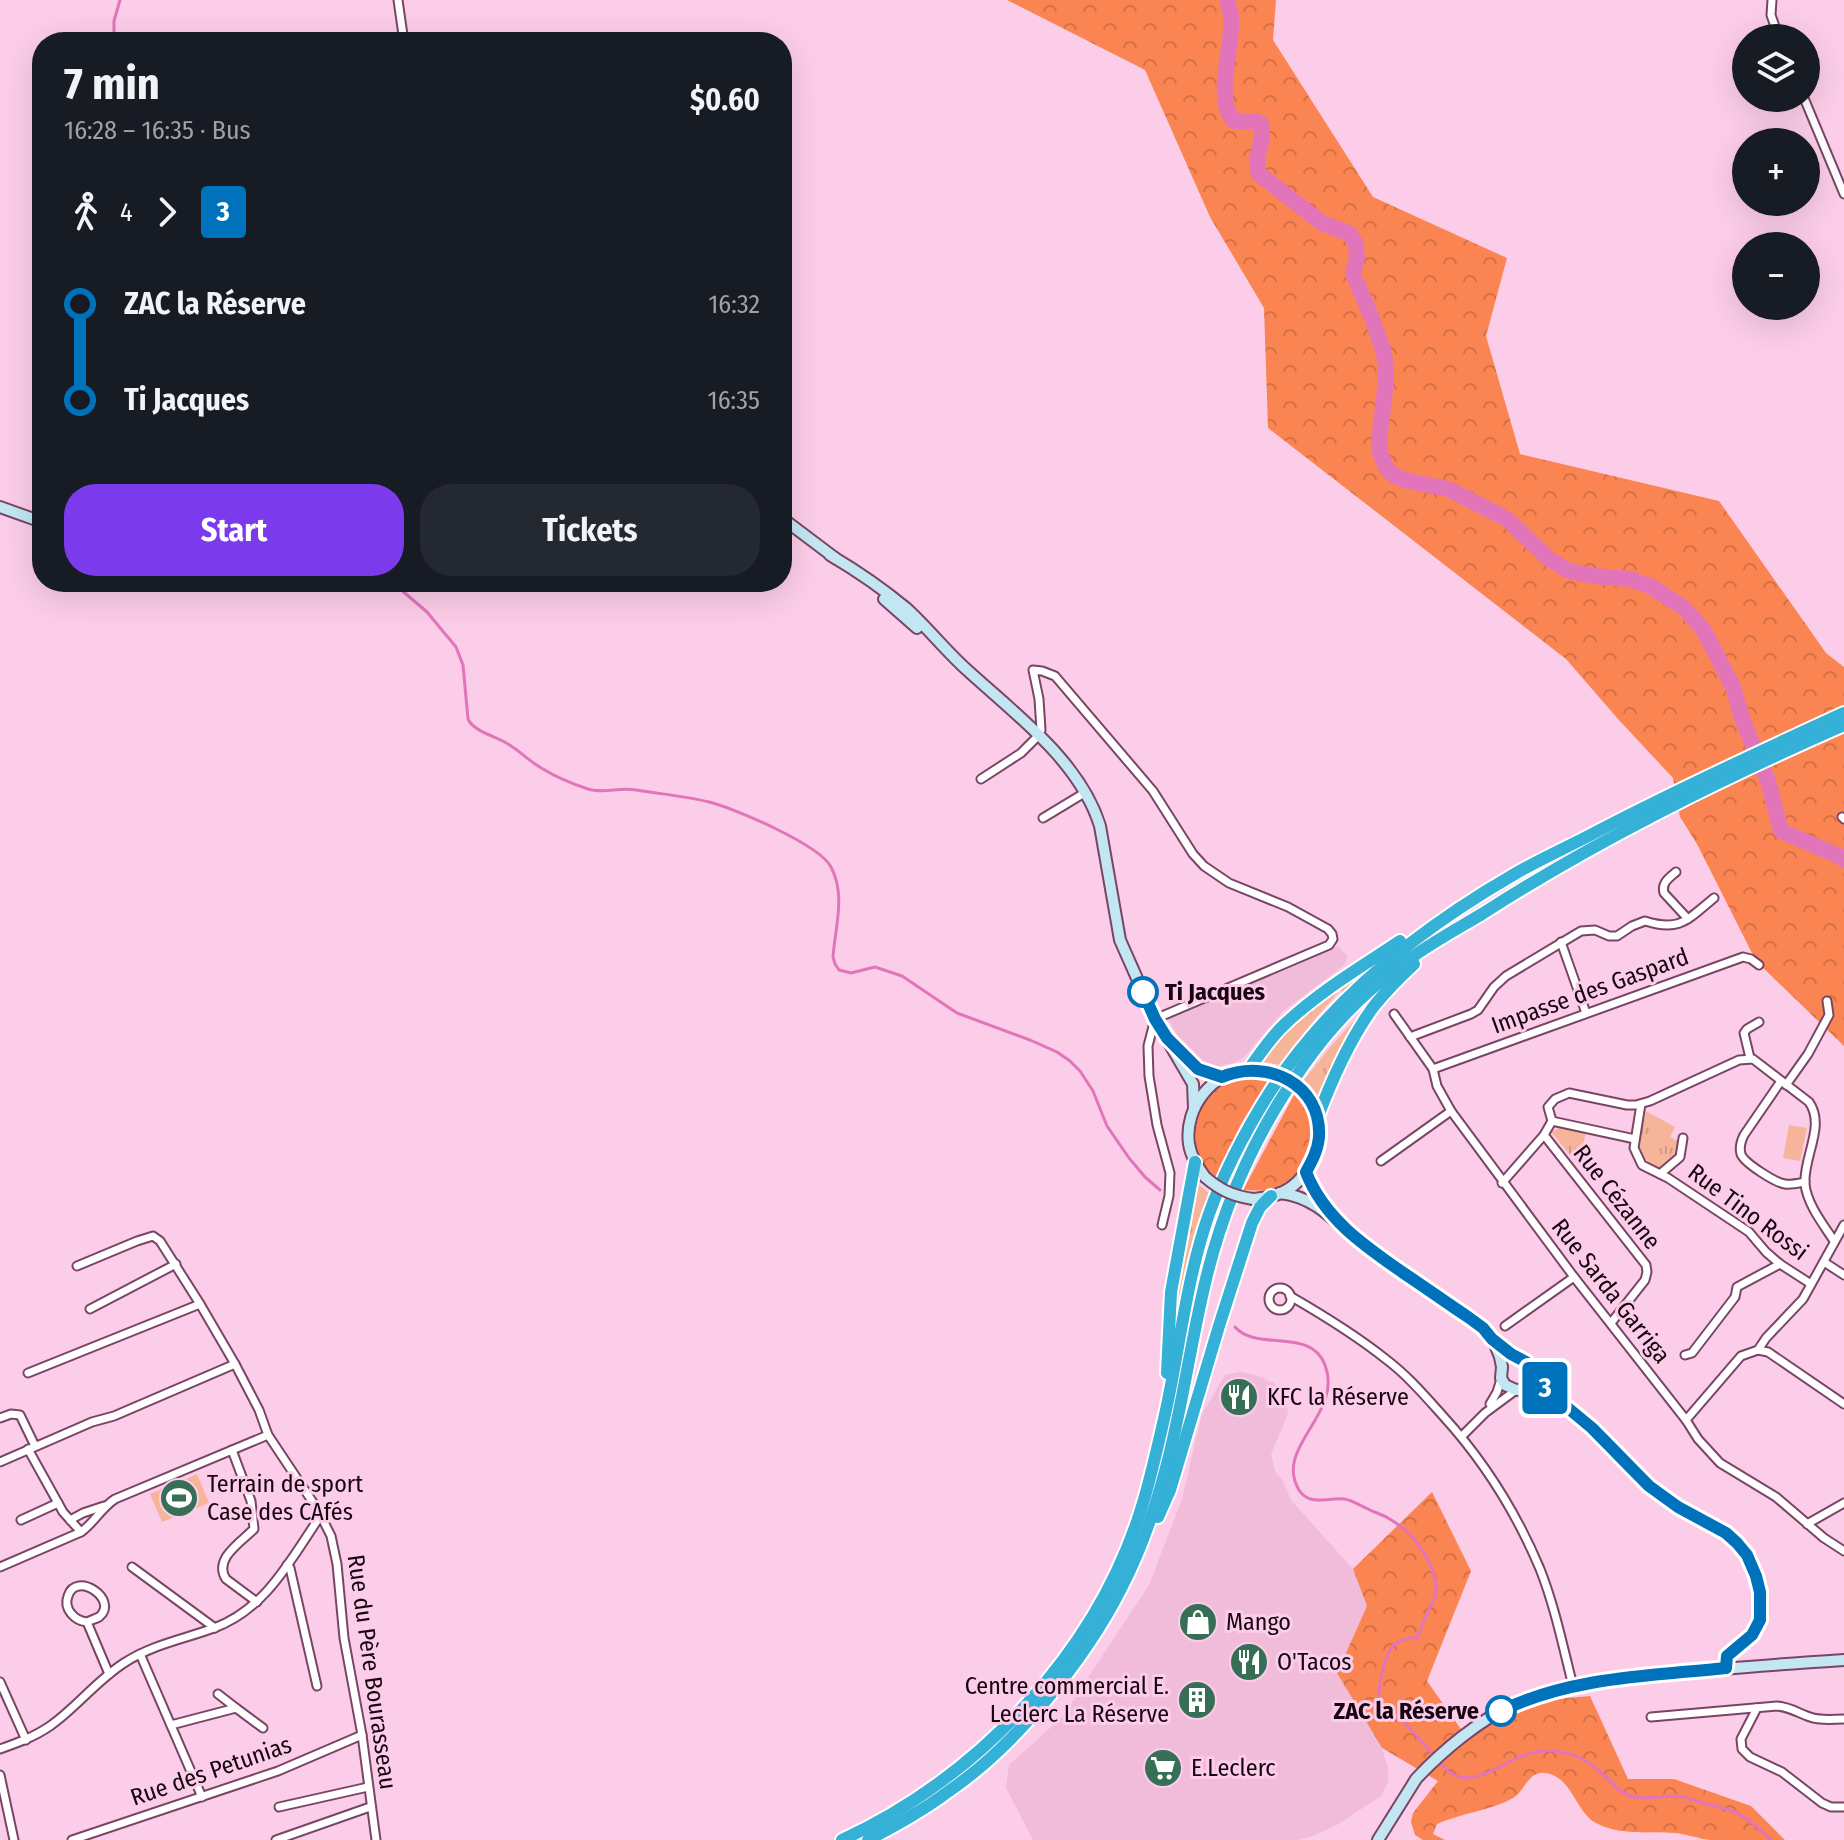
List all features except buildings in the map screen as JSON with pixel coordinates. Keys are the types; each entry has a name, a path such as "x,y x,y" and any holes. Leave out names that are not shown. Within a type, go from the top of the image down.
{"highway":[{"path":"868,1840 950,1791 1018,1734 1072,1669 1102,1624 1126,1581 1145,1537 1168,1463 1206,1278 1244,1163 1273,1111 1335,1025 1408,959 1605,834 1677,790 1844,713"},
{"path":"1249,1069 1282,1027 1301,1010 1358,968 1434,919 1513,875 1844,725"},
{"path":"842,1840 873,1826 932,1790 971,1759 1044,1686 1083,1630 1112,1579 1143,1505 1194,1265 1209,1214 1247,1131 1311,1035 1350,994 1439,921 1513,875"},
{"path":"1317,1119 1333,1076 1376,1003 1418,960 1455,931"},
{"path":"1165,1412 1171,1292 1195,1162"},
{"path":"1145,1537 1170,1490 1252,1223 1260,1207 1276,1195"}],"main road":[{"path":"0,507 32,518"},
{"path":"792,526 943,648 1063,760 1086,792 1100,826 1120,940 1155,1019 1193,1084 1194,1108"},
{"path":"1167,1038 1198,1069 1222,1077"},
{"path":"1276,1195 1295,1184 1315,1156 1319,1138 1317,1119 1308,1099 1293,1083 1274,1072 1249,1069 1222,1077 1201,1096 1189,1126 1189,1145 1205,1177 1219,1189 1235,1196 1253,1199 1293,1194 1313,1202 1365,1247 1468,1317 1492,1339 1526,1362 1536,1379 1592,1428 1649,1486 1678,1507 1726,1533 1737,1543 1747,1555 1756,1576 1760,1592 1760,1620 1752,1635 1727,1656 1726,1668"},
{"path":"1306,1172 1333,1217"},
{"path":"1492,1339 1499,1354 1505,1385 1531,1389 1557,1400"},
{"path":"1502,1372 1507,1361 1519,1359"},
{"path":"1519,1389 1531,1379 1530,1368"},
{"path":"1378,1840 1424,1770 1501,1711 1540,1695 1573,1686 1627,1678 1844,1660"},
{"path":"1367,1840 1386,1826"}],"street":[{"path":"398,0 403,32"},
{"path":"1772,0 1774,24"},
{"path":"1810,112 1844,194"},
{"path":"981,779 1021,753 1041,730 1033,670 1055,676 1153,791 1204,866 1229,883 1288,907 1332,934 1329,945 1155,1019 1148,1046 1149,1076 1157,1125 1170,1173 1169,1196 1162,1225"},
{"path":"1043,818 1086,792"},
{"path":"1676,872 1666,881 1663,890 1688,919"},
{"path":"1410,1037 1478,1010 1506,976 1581,931 1595,930 1617,936 1641,922 1668,926 1688,919 1714,898"},
{"path":"1561,942 1586,1013"},
{"name":"Impasse des Gaspard","path":"1433,1069 1743,957 1759,965"},
{"path":"1805,1182 1777,1182 1745,1161 1740,1143 1808,1054 1829,1015 1827,1001"},
{"name":"Rue Sarda Garriga","path":"1394,1014 1433,1069 1437,1086 1451,1111 1502,1183 1698,1439 1720,1463 1776,1497 1844,1551"},
{"path":"1759,1022 1744,1033 1750,1058 1809,1102 1815,1113 1805,1182 1810,1201 1834,1241"},
{"path":"1502,1183 1544,1135 1552,1121 1548,1107 1550,1102 1569,1093 1627,1105 1641,1104 1739,1060 1750,1058"},
{"path":"1552,1121 1635,1139 1641,1104"},
{"path":"1381,1161 1451,1111"},
{"name":"Rue Cézanne","path":"1544,1135 1646,1265 1645,1280 1611,1323"},
{"name":"Rue Tino Rossi","path":"1660,1174 1680,1157 1683,1138"},
{"name":"Rue Tino Rossi","path":"1635,1139 1634,1148 1642,1165 1749,1232 1780,1264 1811,1284"},
{"path":"1758,1350 1803,1299 1844,1225"},
{"name":"Rue du Père Bourasseau","path":"77,1266 153,1236 160,1241 235,1364 268,1435 321,1515 331,1536 337,1564 344,1638 362,1735 376,1840"},
{"path":"1824,1262 1844,1275"},
{"path":"90,1309 176,1264"},
{"path":"1685,1355 1692,1353 1735,1297 1737,1287 1780,1264"},
{"path":"1505,1326 1574,1277"},
{"path":"1290,1296 1388,1360 1462,1436 1494,1479 1541,1573 1573,1686"},
{"path":"28,1373 200,1304"},
{"path":"1686,1420 1741,1356 1758,1350 1768,1352 1843,1402"},
{"path":"0,1462 235,1364"},
{"path":"1485,1413 1497,1392 1502,1372"},
{"path":"1462,1436 1485,1413 1519,1389"},
{"path":"0,1418 20,1415 31,1448 58,1503 81,1532"},
{"path":"70,1520 268,1435"},
{"path":"232,1450 251,1501 254,1529 241,1539 223,1562 222,1575 257,1602"},
{"path":"21,1520 58,1503"},
{"path":"1807,1524 1844,1503"},
{"path":"0,1567 81,1532 104,1506"},
{"path":"0,1749 26,1740 52,1725 123,1663 215,1628 257,1602 275,1583 321,1515"},
{"path":"287,1565 317,1686"},
{"path":"132,1567 215,1628"},
{"path":"77,1587 89,1587 96,1591 104,1603 99,1617 87,1622 79,1621 69,1608 68,1593 77,1587"},
{"path":"87,1622 109,1674"},
{"path":"140,1654 202,1797"},
{"path":"0,1682 26,1740"},
{"path":"218,1694 263,1728"},
{"path":"1651,1717 1787,1707 1811,1717 1844,1719"},
{"path":"171,1725 236,1708"},
{"path":"1757,1708 1741,1739 1745,1753 1782,1772 1822,1803 1844,1807"},
{"name":"Rue des Petunias","path":"72,1840 278,1771 362,1735"},
{"path":"0,1775 14,1840"},
{"path":"279,1807 368,1787"},
{"path":"276,1840 370,1807"}],"shaded area":[{"path":"1338,946 1348,957 1343,966 1282,1012 1244,1057 1236,1062 1216,1067 1196,1060 1168,1019"},
{"path":"1241,1372 1274,1383 1286,1399 1288,1414 1271,1454 1275,1471 1291,1500 1353,1569 1367,1606 1337,1673 1382,1748 1388,1768 1388,1782 1381,1796 1337,1825 1297,1840 1033,1840 1006,1788 1009,1765 1062,1717 1149,1585 1182,1499 1202,1414 1225,1375"}],"green space":[{"path":"1007,0 1276,0 1273,40 1373,197 1507,258 1486,336 1520,454 1719,501 1826,653 1844,667 1844,1046 1756,961 1697,844 1680,817 1673,778 1566,659 1268,428 1264,308 1210,217 1145,70"},
{"path":"1354,977 1356,981 1343,992 1340,990 1280,1065 1263,1060 1284,1033"},
{"path":"1366,1008 1317,1096 1304,1080"},
{"path":"1246,1075 1269,1079 1241,1124 1216,1178 1204,1166 1198,1153 1198,1117 1209,1096 1218,1088"},
{"path":"1295,1093 1306,1107 1311,1121 1311,1146 1306,1158 1291,1179 1280,1186 1268,1190 1243,1190"},
{"path":"1646,1111 1675,1127 1670,1137 1679,1141 1676,1156 1661,1169 1640,1152 1639,1138"},
{"path":"1789,1125 1807,1128 1800,1161 1783,1158"},
{"path":"1561,1127 1586,1133 1578,1164 1551,1132"},
{"path":"1198,1184 1210,1194 1193,1240 1176,1316 1179,1259 1187,1217"},
{"name":"Terrain de sport Case des CAfés","path":"197,1474 209,1503 162,1522 150,1494"},
{"path":"1432,1492 1471,1571 1427,1681 1465,1735 1521,1702 1590,1696 1628,1779 1674,1779 1751,1806 1785,1840 1711,1840 1675,1833 1615,1830 1589,1818 1562,1781 1545,1773 1534,1775 1517,1795 1504,1802 1437,1824 1433,1834 1445,1840 1423,1840 1415,1835 1411,1822 1413,1813 1438,1781 1382,1748 1337,1673 1367,1606 1353,1569"}],"waterway":[{"path":"114,32 120,0"},
{"path":"1227,0 1231,30 1225,100 1234,121 1261,124 1257,161 1259,174 1322,223 1350,234 1356,244 1353,274 1372,318 1386,366 1379,440 1380,453 1387,469 1408,481 1448,489 1507,519 1549,559 1569,571 1630,579 1650,586 1684,608 1703,629 1733,687 1743,721 1768,781 1781,831 1844,860"},
{"path":"404,592 427,612 456,647 463,665 468,719 475,727 508,744 548,772 582,787 600,791 636,790 709,802 756,819 811,848 831,867 838,889 833,957 839,970 851,973 875,967 902,976 957,1013 1057,1052 1080,1071 1093,1091 1107,1126 1129,1158 1160,1190"},
{"path":"1235,1327 1256,1338 1308,1347 1318,1353 1325,1365 1328,1383 1325,1399 1295,1459 1293,1474 1303,1495 1314,1500 1350,1500 1388,1518 1406,1531 1428,1560 1435,1581 1435,1598 1418,1637 1400,1641 1391,1648 1382,1672 1379,1698 1383,1710 1404,1723 1434,1755"},
{"path":"1439,1760 1449,1772 1460,1777 1472,1777 1536,1752 1569,1754 1585,1760 1626,1794 1644,1798 1681,1797 1733,1811 1772,1840"}],"bus line":[{"name":"3","path":"1143,992 1167,1038 1198,1069 1222,1077 1249,1069 1274,1072 1293,1083 1308,1099 1317,1119 1319,1138 1315,1156 1306,1172 1333,1217 1365,1247 1468,1317 1511,1354 1526,1362 1545,1389 1592,1428 1649,1486 1678,1507 1726,1533 1747,1555 1760,1592 1760,1620 1752,1635 1727,1656 1726,1668 1573,1686 1501,1711"}],"place":[{"name":"Ti Jacques","path":"1143,992"},
{"name":"KFC la Réserve","path":"1239,1397"},
{"name":"Terrain de sport Case des CAfés","path":"179,1498"},
{"name":"Mango","path":"1198,1622"},
{"name":"O'Tacos","path":"1249,1662"},
{"name":"Centre commercial E. Leclerc La Réserve","path":"1197,1700"},
{"name":"ZAC la Réserve","path":"1501,1711"},
{"name":"E.Leclerc","path":"1163,1768"}]}
